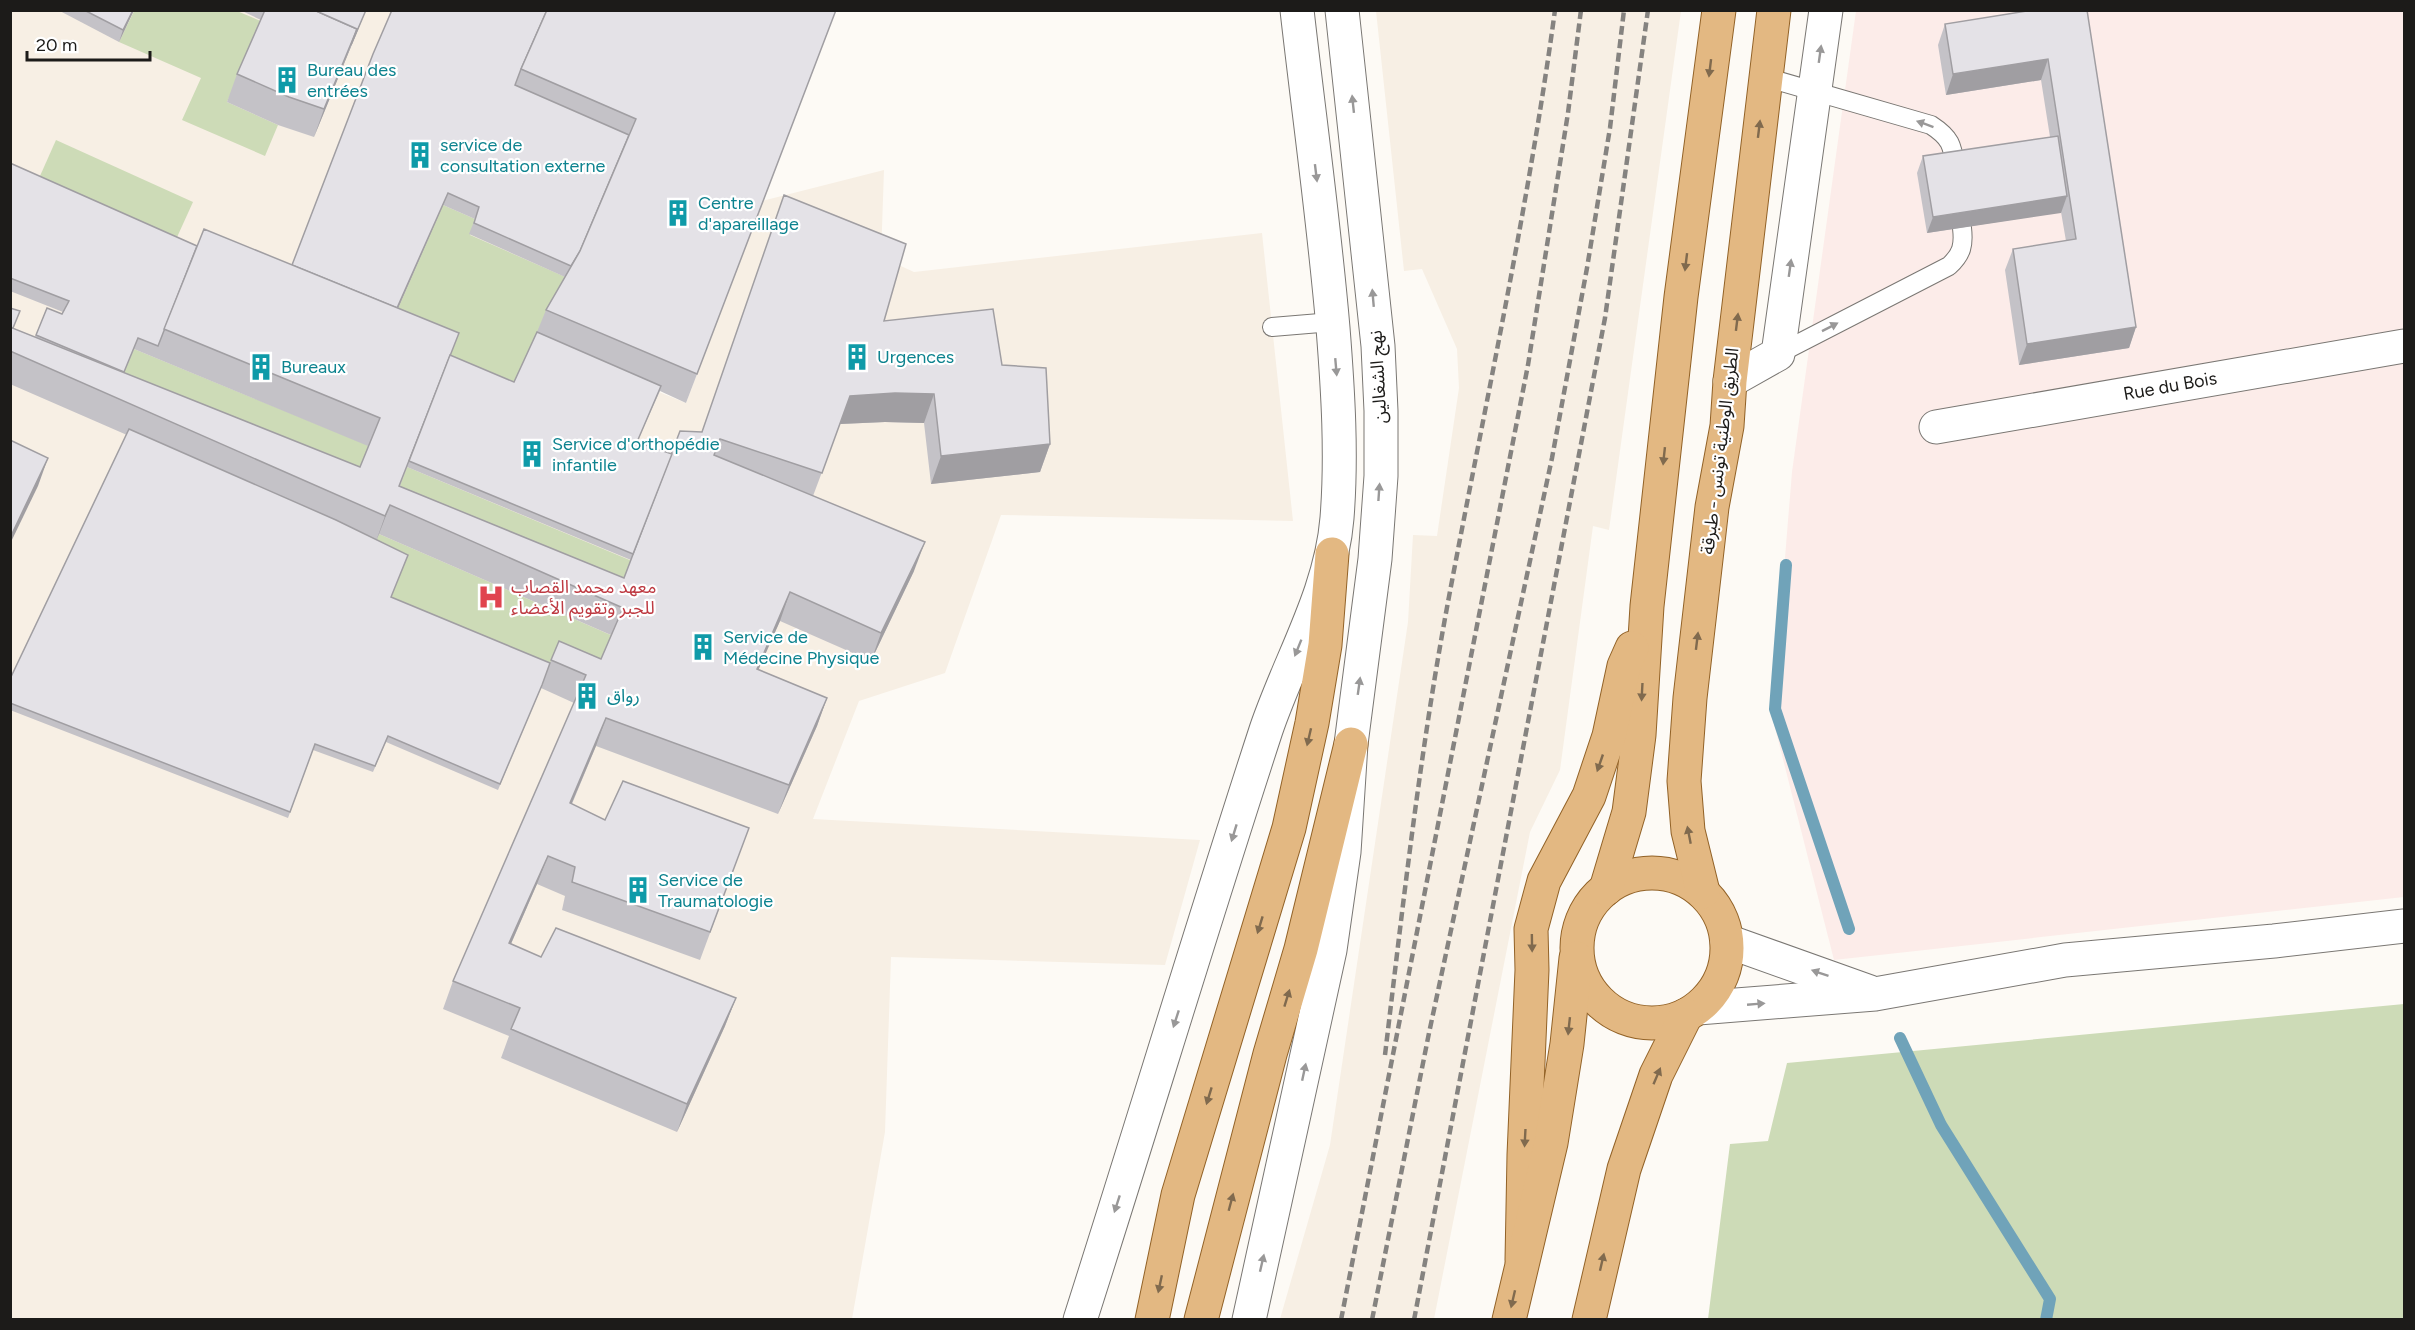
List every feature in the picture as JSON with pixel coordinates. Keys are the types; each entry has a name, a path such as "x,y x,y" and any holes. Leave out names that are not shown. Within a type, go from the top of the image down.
{"main road":[{"path":"1606,889 1629,812 1640,735 1647,606 1681,297 1719,10"},
{"name":"الطريق الوطنية تونس - طبرقة","path":"1703,892 1688,831 1684,781 1690,698 1713,507 1726,426 1774,10"},
{"path":"1152,1320 1178,1195 1289,828 1325,645 1332,554"},
{"path":"1522,1260 1532,970 1531,929 1544,881 1589,796 1609,736 1624,666 1647,606"},
{"path":"1201,1320 1270,1054 1302,949 1351,744"},
{"path":"1509,1320 1551,1143 1567,1044 1578,947 1582,922 1592,903 1606,889 1624,878 1643,873 1660,873 1686,880 1703,892 1719,912 1727,941 1725,968 1707,1000 1692,1012 1674,1020 1648,1023 1631,1020 1605,1006 1589,988 1582,974 1578,947"},
{"path":"1589,1320 1624,1169 1656,1075 1692,1012"}],"street":[{"path":"1080,1320 1267,728 1323,589 1332,554 1337,518 1339,451 1332,322 1297,10"},
{"name":"نهج الشغالين","path":"1249,1320 1330,950 1344,852 1351,744 1375,559 1381,476 1381,411 1372,285 1342,10"},
{"path":"1730,381 1778,354 1826,10"},
{"name":"Rue du Bois","path":"1936,427 2404,346"},
{"path":"1692,1012 1875,994 2065,960 2274,941 2404,926"},
{"path":"1727,941 1875,994"}],"lane":[{"path":"1765,77 1931,125 1945,134 1952,145 1956,168"},
{"path":"1778,354 1949,266 1959,256 1964,245 1962,228"},
{"path":"1272,327 1332,322"}],"shaded area":[{"name":"معهد محمد القصاب للجبر وتقويم الأعضاء","path":"10,11 547,11 659,392 686,403 762,201 884,170 881,257 914,272 1262,233 1293,521 1001,515 945,673 859,701 813,819 1200,840 1165,965 891,957 885,1132 852,1319 11,1319"},
{"path":"1376,11 1681,11 1609,530 1593,526 1560,770 1530,832 1434,1319 1280,1319 1330,1145 1408,622 1413,535 1437,536 1459,388 1457,349 1422,269 1404,271"},
{"path":"1856,11 2404,11 2404,897 1834,960 1772,716 1792,472"}],"green space":[{"path":"134,11 237,11 263,22 227,102 278,125 265,156 182,120 201,78 119,42"},
{"path":"56,140 193,202 173,246 36,185"},
{"path":"443,205 475,219 470,235 570,279 512,388 386,336"},
{"path":"134,349 370,446 349,495 113,399"},
{"path":"407,467 632,561 614,606 389,514"},
{"path":"379,534 613,636 591,687 389,602 375,544"},
{"path":"2404,1004 2404,1319 1708,1319 1730,1144 1768,1141 1787,1063"}],"building":[{"path":"84,10 133,10 123,30"},
{"name":"Bureau des entrées","path":"265,10 314,10 357,29 324,109 289,97 237,74"},
{"path":"314,10 366,10 351,45 357,29"},
{"name":"service de consultation externe","path":"392,10 547,10 515,85 629,135 580,251 571,266 474,223 479,207 448,193 397,308 292,265"},
{"name":"Centre d'apareillage","path":"547,10 836,10 697,374 546,310 580,251 636,119 521,69"},
{"path":"2033,10 2087,10 2136,327 2027,344 2013,249 2076,239 2048,59 1953,74 1945,24"},
{"path":"2058,136 2067,196 1933,217 1923,156"},
{"path":"10,163 197,246 158,346 138,338 124,372 36,335 47,308 62,314 69,301 10,278"},
{"path":"784,195 906,244 884,321 993,309 1002,365 1046,368 1050,444 941,456 934,394 895,393 850,396 822,473 720,439 714,455 925,542 881,633 790,592 757,669 827,698 789,785 606,718 570,803 605,820 623,781 749,828 710,932 572,882 575,867 548,856 509,943 541,957 556,928 736,998 687,1104 511,1029 520,1008 453,981 586,675 551,660 559,641 601,659 623,608 390,505 385,516 10,351 10,327 360,467 380,418 164,329 204,229 459,333 399,486 624,578 680,431 702,432"},
{"path":"10,308 20,311 13,328 10,327"},
{"name":"Service d'orthopédie infantile","path":"537,332 661,386 637,442 672,454 633,554 409,461 450,355 514,382"},
{"path":"129,429 336,520 408,555 391,597 550,663 500,784 388,736 375,766 315,744 290,812 10,703 10,679"},
{"path":"10,440 48,458 10,538"}],"waterway":[{"path":"1786,565 1775,709 1849,929"},
{"path":"1900,1038 1941,1125 2050,1299 2046,1320"}],"railway":[{"path":"1385,1055 1413,828 1438,658 1519,233 1555,10"},
{"path":"1341,1320 1528,365 1568,113 1581,10"},
{"path":"1372,1320 1429,1033 1552,458 1610,128 1624,10"},
{"path":"1414,1320 1605,318 1648,10"}],"place":[{"name":"Bureau des entrées","path":"287,80"},
{"name":"service de consultation externe","path":"420,155"},
{"name":"Centre d'apareillage","path":"678,213"},
{"name":"Urgences","path":"857,357"},
{"name":"Bureaux","path":"261,367"},
{"name":"Service d'orthopédie infantile","path":"532,454"},
{"name":"معهد محمد القصاب للجبر وتقويم الأعضاء","path":"491,597"},
{"name":"Service de Médecine Physique","path":"703,647"},
{"name":"رواق","path":"587,696"},
{"name":"Service de Traumatologie","path":"638,890"}]}
